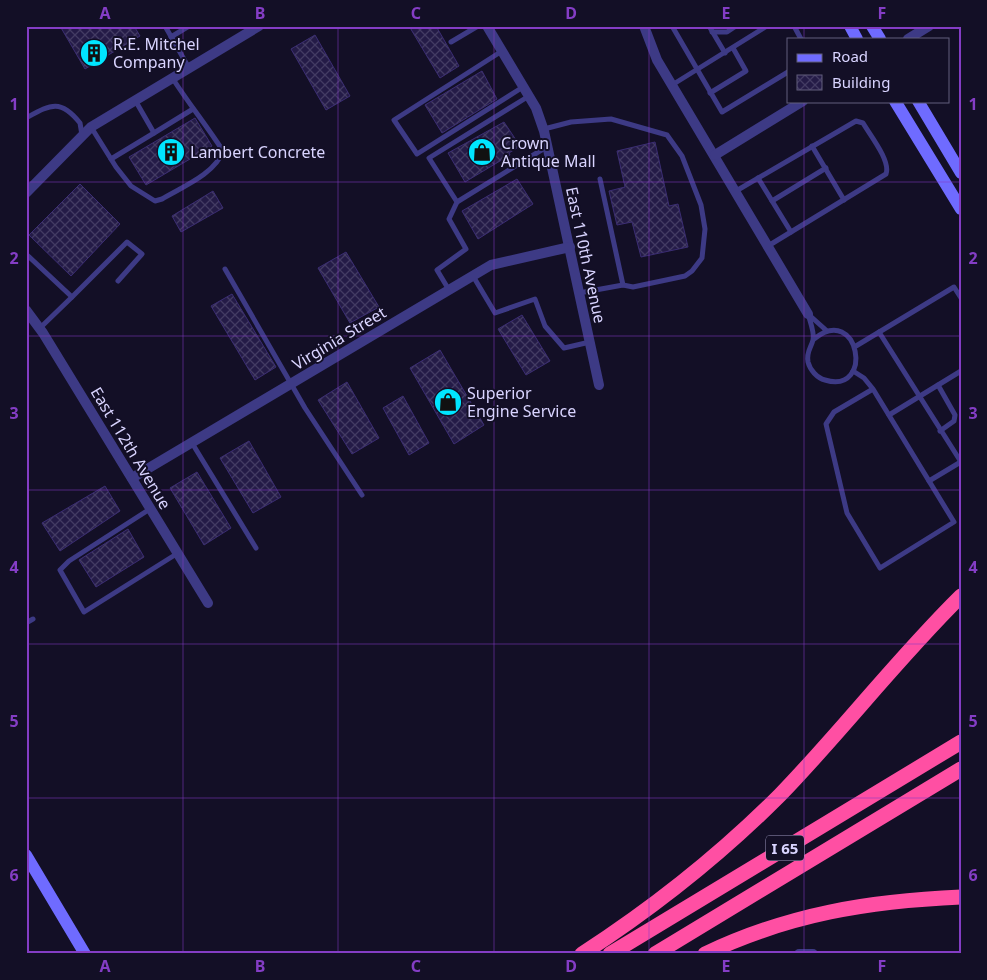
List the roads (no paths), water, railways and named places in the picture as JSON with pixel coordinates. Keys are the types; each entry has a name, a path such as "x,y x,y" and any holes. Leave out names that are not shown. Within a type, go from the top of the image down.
{"highway":[{"path":"582,954 680,884 741,832 797,777 961,596"},
{"name":"I 65","path":"610,954 961,742"},
{"name":"I 65","path":"655,954 961,769"},
{"path":"704,954 751,934 832,910 892,900 961,897"}],"main road":[{"path":"850,26 856,38"},
{"path":"872,26 879,38"},
{"path":"896,102 961,209"},
{"path":"919,102 961,173"},
{"path":"26,856 85,954"}],"street":[{"path":"26,193 91,127 259,26"},
{"name":"East 110th Avenue","path":"487,26 529,96 544,129 599,385"},
{"path":"644,26 653,52 808,314"},
{"path":"910,38 929,26"},
{"path":"715,155 802,102"},
{"name":"Virginia Street","path":"132,478 491,265 570,247"},
{"name":"East 112th Avenue","path":"26,310 40,328 208,604"},
{"path":"799,954 813,954"}],"lane":[{"path":"165,26 189,68"},
{"path":"171,37 189,26"},
{"path":"451,42 478,26"},
{"path":"672,26 722,112 787,73"},
{"path":"711,29 727,32 736,26"},
{"path":"672,85 767,26"},
{"path":"794,26 800,38"},
{"path":"711,29 725,52"},
{"path":"710,93 746,70 732,48"},
{"path":"502,51 394,120 417,154 523,87"},
{"path":"91,127 131,186 154,201 162,199 207,171 219,160 223,151 202,117 193,109 173,79"},
{"path":"457,202 429,158 529,96"},
{"path":"135,100 154,132"},
{"path":"26,118 47,107 55,105 63,107 70,111 80,123 83,130 82,136"},
{"path":"111,159 193,109"},
{"path":"544,129 571,122 611,119 667,135 682,156 701,205 706,229 702,258 692,272 685,276 633,288 623,285 580,293"},
{"path":"736,191 851,122 859,121 863,123 885,160 886,174 768,246"},
{"path":"460,127 464,136"},
{"path":"450,290 437,270 466,249 449,219 457,202 548,146"},
{"path":"812,146 844,200"},
{"path":"772,201 826,168"},
{"path":"758,178 791,232"},
{"path":"600,179 623,285"},
{"path":"40,328 128,242 142,254 118,281"},
{"path":"26,254 72,297"},
{"path":"225,269 306,408 362,495"},
{"path":"473,276 495,314 535,299 545,326 564,348 590,342"},
{"path":"856,346 954,287 961,298"},
{"path":"808,314 827,331 844,334 856,346 858,355 853,371 840,381 831,382 816,376 808,362 809,346 814,339 827,331"},
{"path":"808,314 814,339"},
{"path":"879,332 960,462 929,481"},
{"path":"853,371 864,378 873,389 954,522 880,568 847,513 826,424 834,412 873,389"},
{"path":"889,415 961,371"},
{"path":"938,385 955,415 954,421 940,431"},
{"path":"192,443 256,548"},
{"path":"151,509 69,560 60,570 84,612 178,553"},
{"path":"26,623 33,619"}],"place":[{"name":"R.E. Mitchel Company","path":"94,53"},
{"name":"Lambert Concrete","path":"171,152"},
{"name":"Crown Antique Mall","path":"482,152"},
{"name":"Superior Engine Service","path":"448,402"}]}
